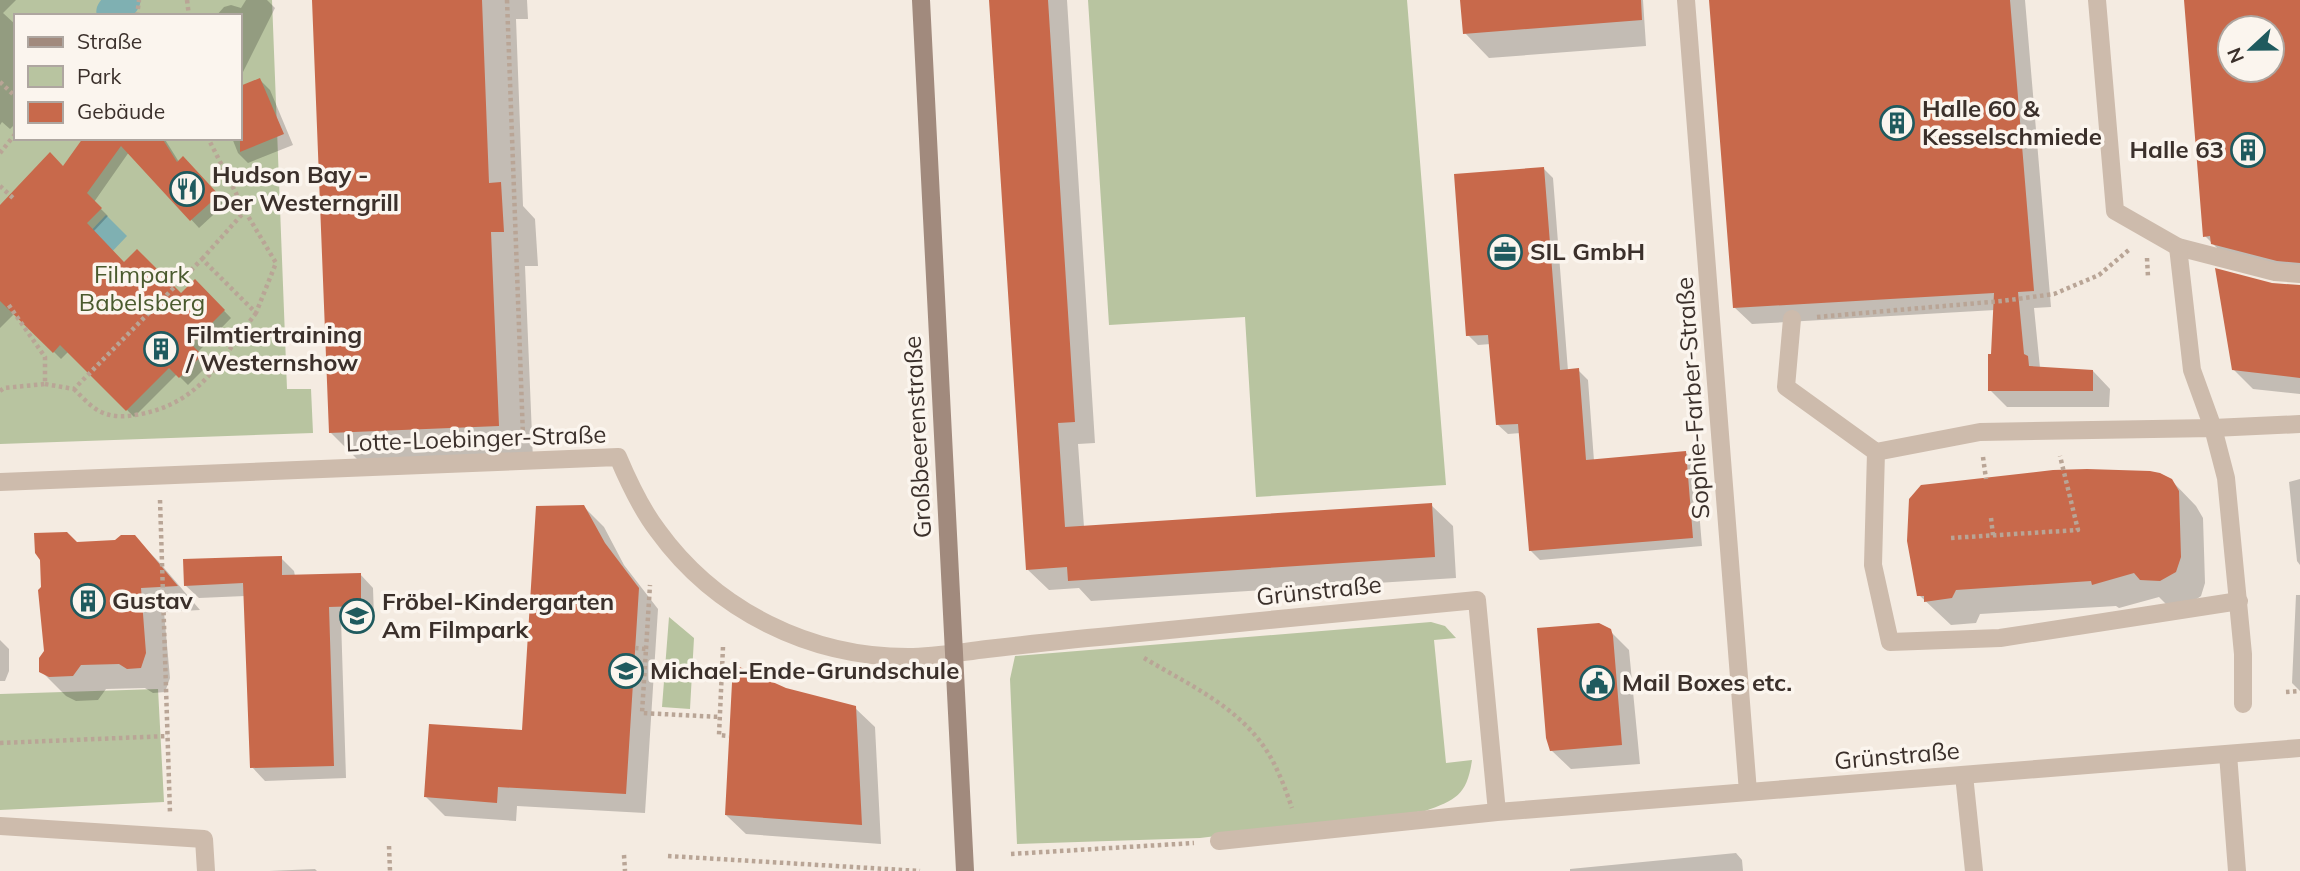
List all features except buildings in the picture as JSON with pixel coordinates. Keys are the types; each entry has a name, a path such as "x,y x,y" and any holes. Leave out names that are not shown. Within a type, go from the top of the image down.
{"street":[{"name":"Großbeerenstraße","path":"921,0 965,871"},
{"name":"Sophie-Farber-Straße","path":"1686,0 1748,792"},
{"path":"2097,0 2115,211 2178,247 2275,272 2300,274"},
{"path":"2178,247 2192,370 2213,428 2226,478 2239,601 2243,704"},
{"path":"1792,319 1786,387 1876,452 1980,432 2300,424"},
{"path":"1876,452 1873,565 1890,642 2000,638 2239,601"},
{"name":"Lotte-Loebinger-Straße","path":"0,482 618,457 635,495 684,563 712,589 740,608 787,634 827,647 868,655 910,657 954,653"},
{"name":"Grünstraße","path":"954,653 1477,600 1497,812"},
{"name":"Grünstraße","path":"1219,841 1497,812 2300,748"},
{"path":"2228,754 2237,871"},
{"path":"1964,775 1974,871"},
{"path":"0,826 204,839 206,871"}],"path":[{"path":"507,0 524,461"},
{"path":"0,82 14,95"},
{"path":"0,153 14,136"},
{"path":"0,391 4,388 45,384 74,389 98,410 123,418 156,411 180,402 200,387 256,313 276,263 245,211 209,140"},
{"path":"0,186 13,198"},
{"path":"74,389 202,259 245,211"},
{"path":"1792,319 2054,294 2099,275 2125,255 2145,229"},
{"path":"202,259 256,313"},
{"path":"8,304 45,357 45,384"},
{"path":"1951,538 2078,530 2060,457 2058,431"},
{"path":"159,476 171,835"},
{"path":"1991,518 1993,536"},
{"path":"650,585 642,713 720,718"},
{"path":"1106,636 1191,685 1225,707 1243,723 1259,740 1279,774 1299,833"},
{"path":"723,647 719,735 729,736"},
{"path":"635,648 646,649"},
{"path":"2286,692 2300,691"},
{"path":"0,743 168,736"},
{"path":"1011,854 1219,841"},
{"path":"389,846 390,871"},
{"path":"624,855 625,871"},
{"path":"668,856 920,871"}],"green space":[{"name":"Filmpark Babelsberg","path":"0,0 272,0 287,389 311,389 313,433 0,444"},
{"path":"1088,0 1407,0 1446,485 1256,497 1245,317 1109,325"},
{"path":"669,617 694,638 690,709 662,707"},
{"path":"1431,622 1445,626 1456,638 1434,640 1446,763 1472,760 1463,789 1445,803 1425,811 1200,838 1017,844 1010,679 1015,656"},
{"path":"158,689 164,802 0,810 0,694"}],"water":[{"path":"106,215 127,236 43,324 22,303"}],"waterway":[{"path":"115,14 123,0"}],"place":[{"name":"Halle 60 & Kesselschmiede","path":"1897,123"},
{"name":"Halle 63","path":"2248,150"},
{"name":"Hudson Bay - Der Westerngrill","path":"187,189"},
{"name":"SIL GmbH","path":"1505,252"},
{"name":"Filmtiertraining / Westernshow","path":"161,349"},
{"name":"Gustav","path":"88,601"},
{"name":"Fröbel-Kindergarten Am Filmpark","path":"357,616"},
{"name":"Michael-Ende-Grundschule","path":"626,671"},
{"name":"Mail Boxes etc.","path":"1597,683"}]}
